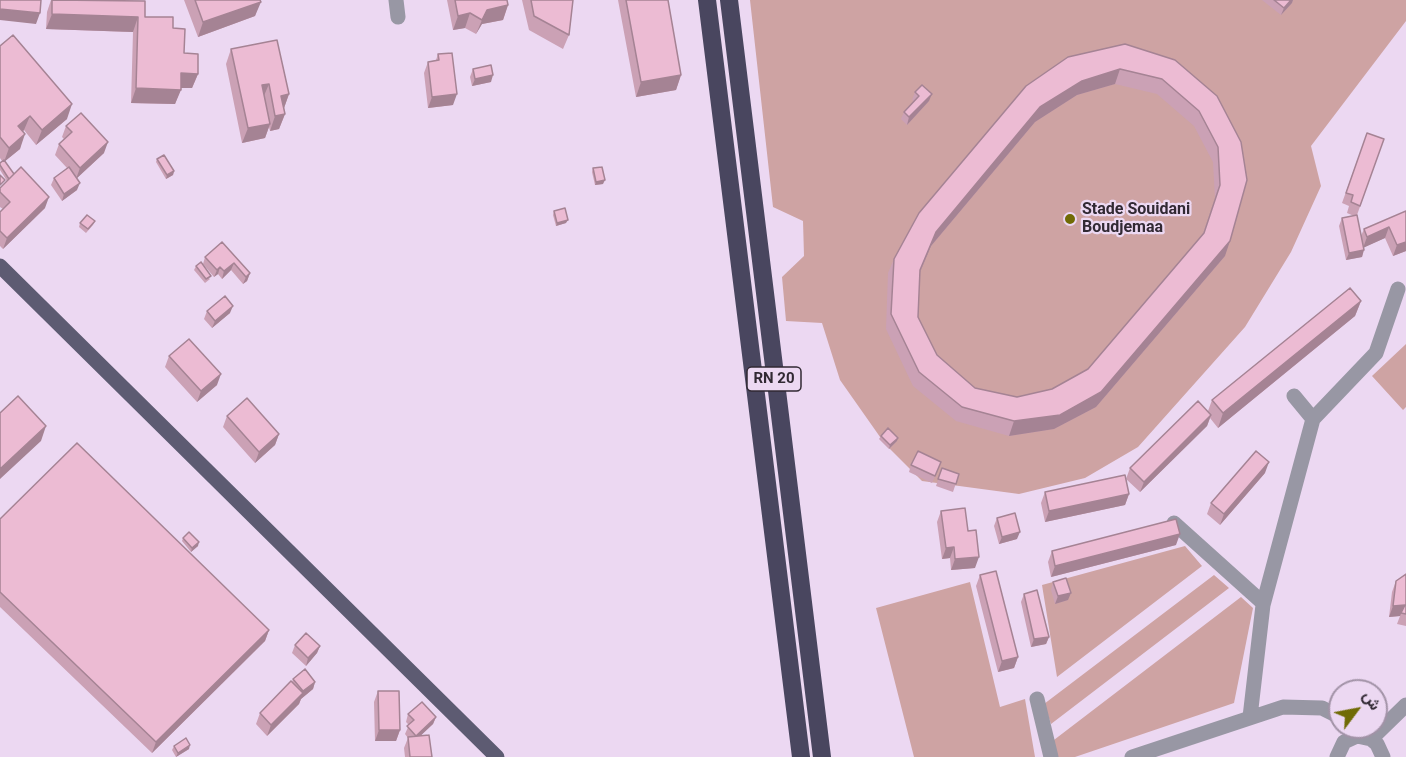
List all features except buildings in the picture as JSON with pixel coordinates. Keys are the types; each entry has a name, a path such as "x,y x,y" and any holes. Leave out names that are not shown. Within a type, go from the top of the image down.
{"highway":[{"name":"RN 20","path":"707,0 801,757"},
{"name":"RN 20","path":"729,0 822,757"}],"main road":[{"path":"1,268 497,757"}],"street":[{"path":"396,0 398,17"},
{"path":"1250,717 1263,603 1313,419 1376,352 1398,289"},
{"path":"1294,396 1313,419"},
{"path":"1174,523 1263,603"},
{"path":"1037,699 1051,757"},
{"path":"1388,716 1406,705"},
{"path":"1132,757 1283,707 1323,708 1328,711"},
{"path":"1337,757 1344,742 1350,739"},
{"path":"1365,739 1383,756"}],"shaded area":[{"name":"Stade Souidani Boudjemaa","path":"750,0 1406,0 1406,21 1311,146 1321,186 1291,252 1245,327 1138,447 1085,478 1019,494 922,481 885,444 840,380 822,323 786,321 782,277 804,256 803,221 773,207"},
{"path":"1406,344 1406,407 1403,410 1372,376"},
{"path":"1185,546 1202,566 1057,677 1042,585"},
{"path":"1214,575 1229,588 1051,724 1044,704"},
{"path":"970,582 1000,707 1025,699 1035,757 914,757 876,608"},
{"path":"1241,597 1253,608 1234,703 1075,757 1053,757 1050,743"}],"place":[{"name":"Stade Souidani Boudjemaa","path":"1070,219"}]}
